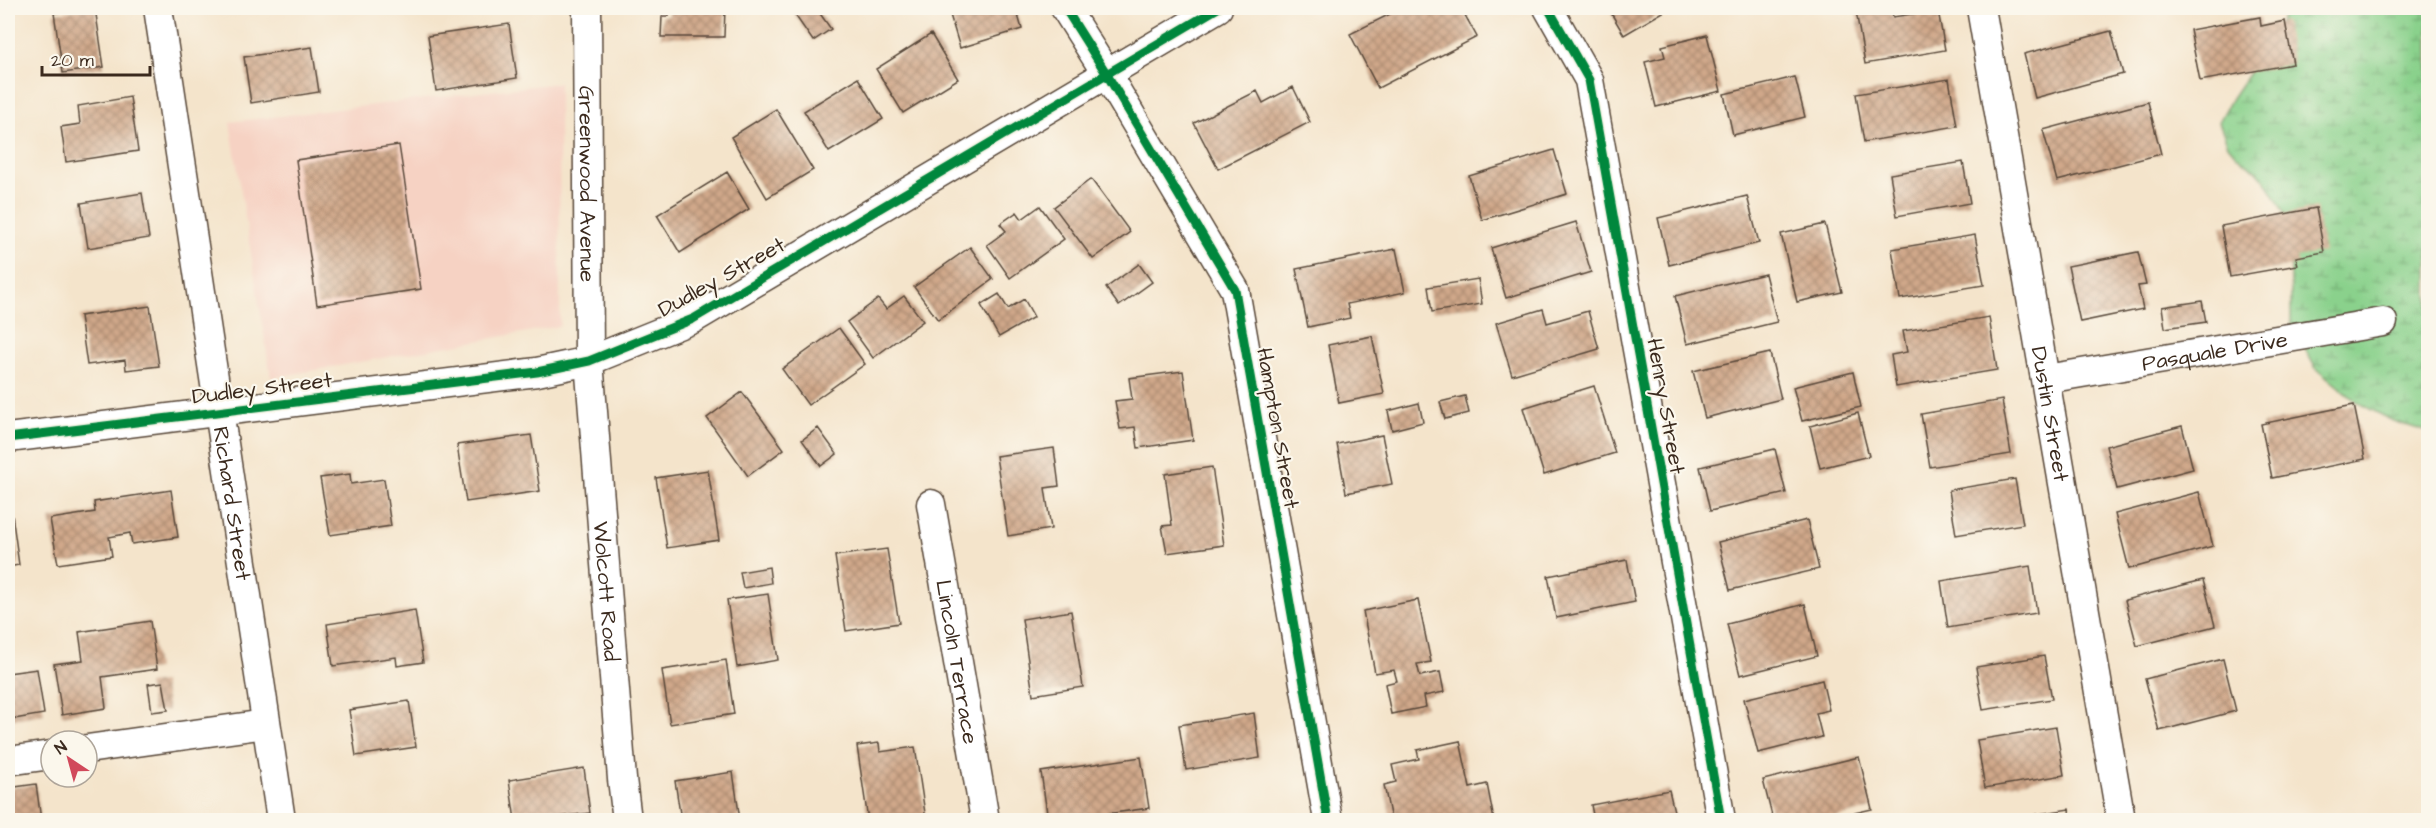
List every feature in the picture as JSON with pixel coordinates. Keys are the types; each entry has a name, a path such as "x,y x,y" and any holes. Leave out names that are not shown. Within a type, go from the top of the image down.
{"street":[{"name":"Richard Street","path":"158,8 281,820"},
{"name":"Greenwood Avenue","path":"587,8 589,361"},
{"name":"Hampton Street","path":"1065,8 1234,290 1328,820"},
{"name":"Dudley Street","path":"8,438 537,372 589,361 693,319 1218,8"},
{"name":"Henry Street","path":"1548,8 1589,80 1721,820"},
{"name":"Dustin Street","path":"1981,8 2121,820"},
{"name":"Pasquale Drive","path":"2046,380 2383,322"},
{"name":"Wolcott Road","path":"589,361 627,820"},
{"name":"Lincoln Terrace","path":"931,504 985,820"},
{"path":"99,747 266,724"},
{"path":"8,761 39,757"}],"shaded area":[{"path":"559,83 560,326 271,378 230,122"}],"green space":[{"path":"2288,8 2428,8 2428,432 2393,421 2357,402 2315,367 2291,324 2291,231 2284,213 2268,184 2228,145 2219,122"}],"building":[{"path":"95,8 104,67 63,73 54,13"},
{"path":"669,8 725,8 724,37 661,37 662,16 669,16"},
{"path":"806,8 816,8 831,29 813,41 795,15"},
{"path":"948,8 1016,8 1022,29 960,48"},
{"path":"1402,8 1461,8 1477,37 1378,88 1350,34"},
{"path":"1608,8 1670,8 1624,35"},
{"path":"1891,8 1893,17 1938,10 1945,50 1865,64 1856,11"},
{"path":"2260,17 2261,26 2285,21 2293,64 2200,81 2190,30"},
{"path":"509,24 517,78 436,91 428,36"},
{"path":"2111,31 2123,74 2035,98 2024,54"},
{"path":"931,34 958,79 903,113 876,69"},
{"path":"1707,35 1721,91 1656,107 1645,62 1665,57 1662,46"},
{"path":"312,47 319,92 251,103 244,57"},
{"path":"1795,77 1805,117 1733,135 1724,94"},
{"path":"858,78 883,119 829,152 804,111"},
{"path":"1949,79 1957,126 1864,142 1856,94"},
{"path":"1293,87 1310,122 1218,169 1194,123 1257,91 1263,103"},
{"path":"130,97 138,151 66,162 61,127 80,124 78,106"},
{"path":"2148,102 2161,154 2057,181 2043,130"},
{"path":"776,109 813,170 767,198 731,137"},
{"path":"399,145 421,289 317,305 296,160"},
{"path":"1554,150 1567,194 1482,220 1469,176"},
{"path":"1963,162 1970,203 1897,216 1890,174"},
{"path":"727,172 749,209 680,253 657,215"},
{"path":"1091,179 1130,232 1093,259 1054,207"},
{"path":"142,193 149,238 88,248 81,203"},
{"path":"1747,196 1759,243 1669,265 1658,218"},
{"path":"1040,206 1064,239 1010,278 987,245 1006,231 1000,224 1017,212 1022,219"},
{"path":"2316,208 2324,252 2296,257 2298,265 2230,277 2221,226"},
{"path":"1576,222 1591,272 1506,298 1491,248"},
{"path":"1825,224 1842,292 1797,302 1781,234"},
{"path":"1975,235 1984,285 1900,299 1892,249"},
{"path":"970,247 993,279 938,320 914,287"},
{"path":"1396,249 1405,292 1347,304 1350,318 1308,327 1296,269"},
{"path":"2138,252 2146,285 2138,286 2143,309 2080,322 2068,266"},
{"path":"1139,264 1152,282 1119,306 1106,288"},
{"path":"1765,274 1777,322 1687,344 1675,296"},
{"path":"1478,279 1482,304 1432,312 1428,287"},
{"path":"999,294 1008,309 1024,299 1034,317 999,337 981,305"},
{"path":"904,296 923,321 873,358 847,322 878,299 886,309"},
{"path":"2202,301 2206,322 2165,328 2162,307"},
{"path":"150,306 159,366 126,370 125,360 87,365 80,316"},
{"path":"1543,309 1547,323 1588,311 1599,349 1512,375 1496,323"},
{"path":"1989,317 1997,370 1896,387 1891,355 1907,352 1903,331"},
{"path":"839,328 865,364 808,405 782,369"},
{"path":"1372,336 1384,394 1339,403 1328,345"},
{"path":"1770,353 1781,399 1705,418 1693,371"},
{"path":"1183,371 1193,440 1138,448 1135,427 1120,429 1115,401 1132,399 1129,378"},
{"path":"1853,372 1861,407 1802,421 1793,387"},
{"path":"1594,386 1615,453 1544,475 1523,408"},
{"path":"742,392 784,449 748,476 707,418"},
{"path":"1465,396 1469,413 1445,419 1440,402"},
{"path":"2002,400 2011,454 1930,467 1921,414"},
{"path":"1419,403 1423,422 1392,430 1388,411"},
{"path":"2354,405 2365,459 2272,478 2261,424"},
{"path":"1858,413 1869,456 1820,468 1810,426"},
{"path":"2182,426 2193,469 2117,489 2106,446"},
{"path":"818,428 837,454 821,466 802,440"},
{"path":"531,435 540,491 466,502 457,445"},
{"path":"1382,435 1392,484 1346,493 1337,444"},
{"path":"1054,448 1059,486 1045,488 1051,529 1008,536 996,456"},
{"path":"1775,449 1786,493 1710,511 1700,467"},
{"path":"1212,467 1224,545 1167,553 1162,526 1172,525 1165,474"},
{"path":"708,470 719,540 667,548 656,478"},
{"path":"350,474 351,484 384,479 391,526 330,535 320,478"},
{"path":"2015,479 2023,524 1956,535 1949,490"},
{"path":"171,490 178,537 132,544 130,533 109,537 112,556 58,564 50,519 95,512 94,502"},
{"path":"2199,492 2213,546 2129,569 2115,514"},
{"path":"12,514 19,565 8,567 8,515"},
{"path":"1807,520 1819,569 1730,590 1718,542"},
{"path":"887,549 899,623 846,631 835,556"},
{"path":"1627,560 1635,602 1556,618 1548,576"},
{"path":"2030,566 2037,613 1948,628 1941,581"},
{"path":"769,567 771,583 743,588 740,572"},
{"path":"2203,580 2215,626 2137,646 2125,600"},
{"path":"768,594 778,660 737,667 727,600"},
{"path":"1418,600 1431,662 1417,664 1420,676 1440,672 1444,692 1424,696 1426,707 1391,714 1385,684 1397,681 1394,670 1375,673 1363,611"},
{"path":"1805,604 1817,656 1740,675 1727,624"},
{"path":"415,610 423,662 397,666 396,657 333,666 327,624"},
{"path":"1071,611 1083,687 1033,695 1022,619"},
{"path":"150,621 157,669 102,677 106,708 62,715 54,664 83,660 79,632"},
{"path":"2044,656 2052,699 1983,710 1976,667"},
{"path":"2223,659 2236,711 2159,731 2145,679"},
{"path":"726,660 734,714 670,724 662,670"},
{"path":"37,669 44,714 8,720 8,673"},
{"path":"1822,680 1829,710 1816,713 1822,737 1758,753 1744,699"},
{"path":"163,682 168,710 152,712 148,684"},
{"path":"409,701 416,747 356,756 349,710"},
{"path":"1254,713 1260,758 1186,770 1179,725"},
{"path":"2056,727 2064,775 1985,788 1977,740"},
{"path":"1460,741 1470,788 1487,784 1494,820 1391,820 1384,785 1396,782 1392,765 1419,759 1417,750"},
{"path":"879,743 880,752 915,747 926,820 868,820 857,746"},
{"path":"1141,757 1149,808 1048,820 1041,772"},
{"path":"1859,757 1872,809 1824,820 1773,820 1763,780"},
{"path":"584,768 590,813 559,817 560,820 515,820 509,780"},
{"path":"733,772 740,820 681,820 675,781"},
{"path":"36,784 41,820 8,820 8,788"},
{"path":"1669,790 1676,820 1594,820 1591,805"},
{"path":"2069,809 2071,820 2008,820 2008,819"}],"cycle path":[{"path":"1065,8 1235,290 1328,820"},
{"path":"8,438 537,372 589,361 693,319 1218,8"},
{"path":"1548,8 1589,80 1721,820"}]}
